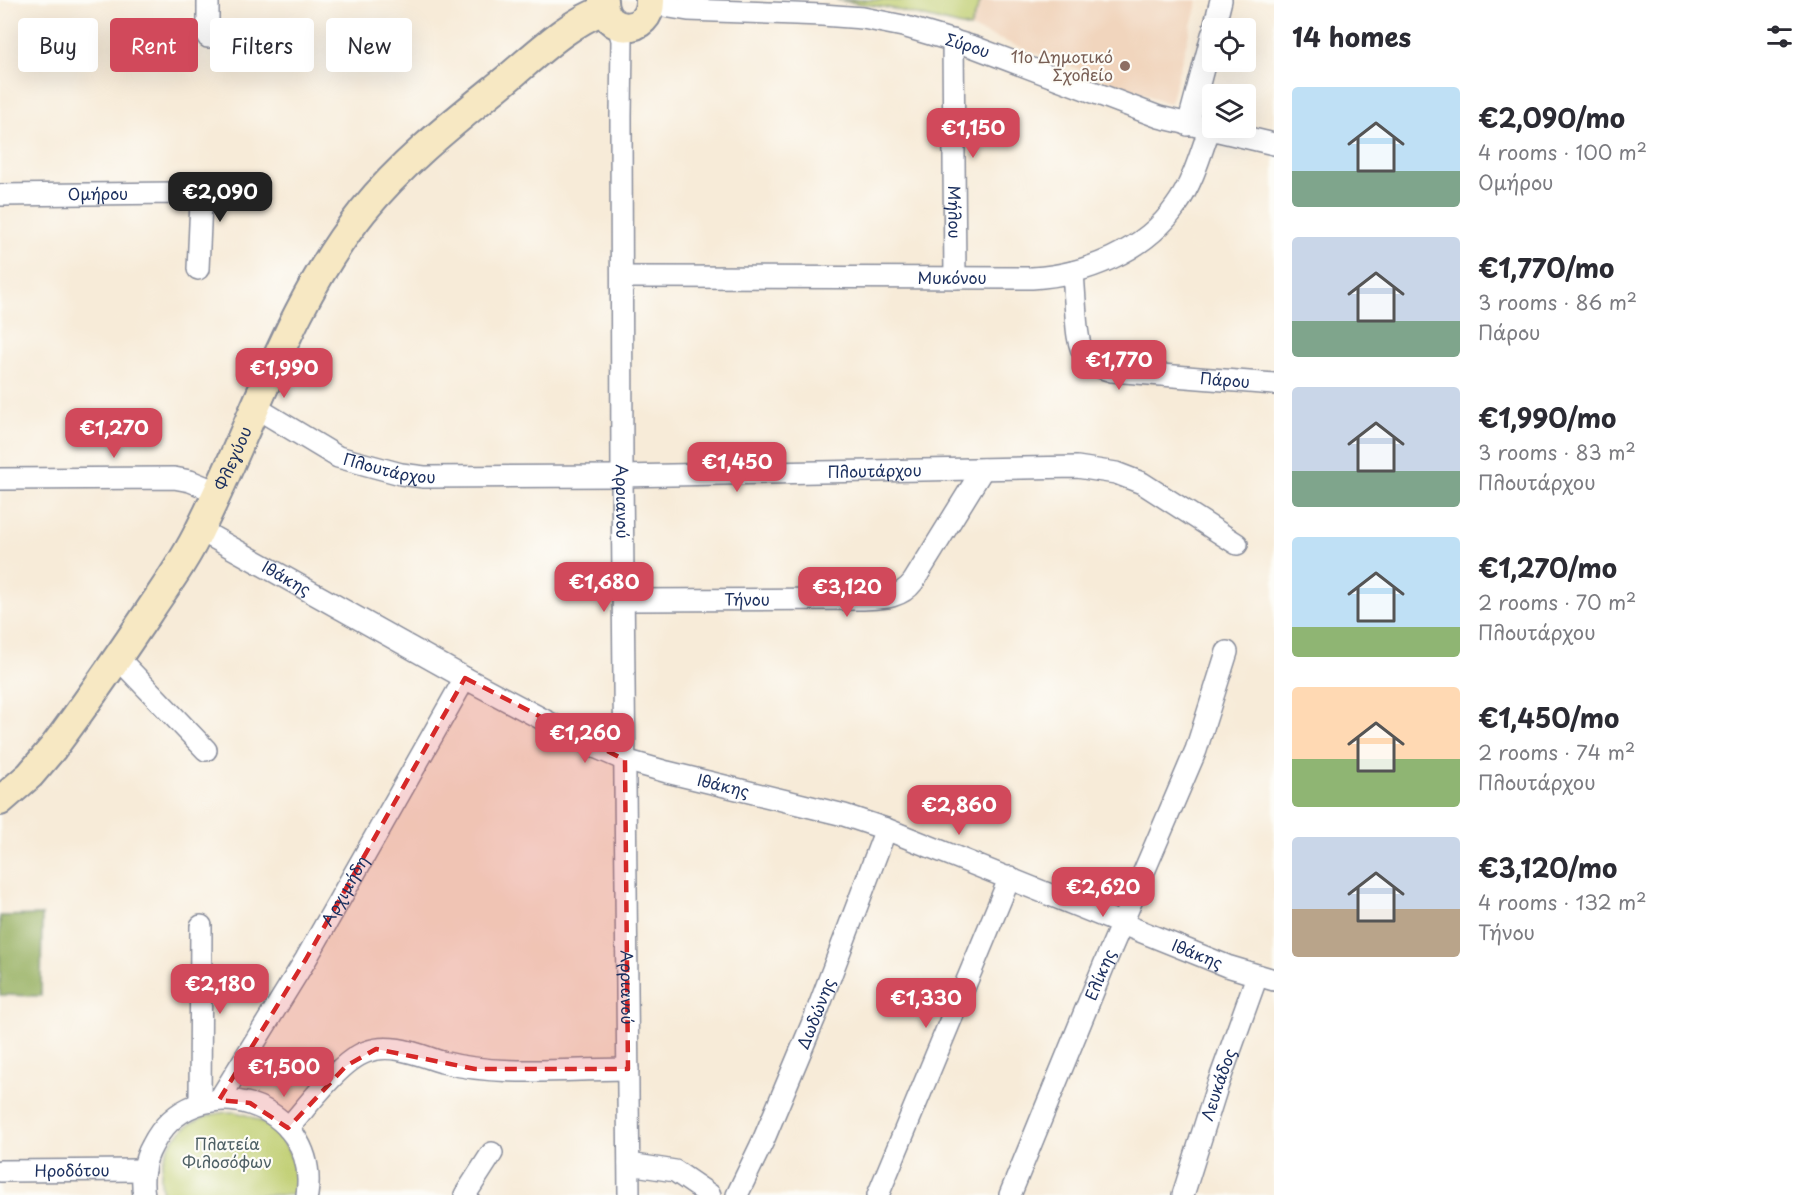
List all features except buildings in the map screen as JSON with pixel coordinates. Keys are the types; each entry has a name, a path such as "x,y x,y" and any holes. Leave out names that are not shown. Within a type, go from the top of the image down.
{"street":[{"path":"208,0 208,37"},
{"path":"1216,18 1221,0"},
{"name":"Φλεγύου","path":"0,801 30,775 53,748 178,567 200,530 282,347 307,298 334,252 363,212 416,156 450,126 587,16 608,12 626,27 640,23 645,18 650,2"},
{"name":"Σύρου","path":"650,2 710,11 863,18 903,26 953,40 1119,103 1202,128"},
{"name":"Αρριανού","path":"608,12 622,40 622,476 629,1195"},
{"name":"Μήλου","path":"953,40 955,278"},
{"path":"1188,125 1202,72"},
{"name":"Μυκόνου","path":"622,277 1046,277 1073,272 1094,266 1138,243 1165,220 1188,185 1206,138"},
{"name":"Σύρου","path":"1246,138 1274,144"},
{"name":"Ομήρου","path":"0,195 175,193 195,195 201,202 198,269"},
{"name":"Πάρου","path":"1073,272 1079,346 1084,355 1097,366 1112,371 1274,384"},
{"name":"Πλουτάρχου","path":"255,407 338,457 401,474 443,478 1077,467 1116,473 1156,491 1237,544"},
{"name":"Τήνου","path":"624,600 861,599 897,595 908,589 913,582 983,469"},
{"path":"0,479 174,478 190,481 217,492"},
{"name":"Ιθάκης","path":"200,530 561,731 625,760 844,815 886,828 1265,978"},
{"name":"Ελίκης","path":"1010,1195 1196,750 1227,652"},
{"path":"117,657 206,750"},
{"name":"Αρχιμήδη","path":"210,1101 306,959 465,678"},
{"name":"Δωδώνης","path":"737,1195 763,1141 815,1017 886,828"},
{"path":"878,1195 1010,877"},
{"path":"201,926 210,1101"},
{"name":"Λευκάδος","path":"1183,1195 1217,1087 1265,978"},
{"path":"288,1128 346,1065 358,1056 376,1049 402,1051 475,1069 628,1069"},
{"path":"144,1195 144,1170 148,1152 157,1136 176,1116 210,1101 250,1103 277,1117 288,1128 304,1155 308,1171 307,1195"},
{"path":"465,1195 492,1153"},
{"path":"629,1164 675,1171 710,1195"},
{"name":"Ηροδότου","path":"0,1172 144,1170"}],"highlighted area":[{"path":"465,678 625,760 628,1069 475,1069 376,1049 346,1066 288,1128 250,1103 219,1100 306,959"}],"shaded area":[{"name":"11ο Δημοτικό Σχολείο","path":"981,0 1198,0 1170,104 970,28"}],"green space":[{"path":"837,0 981,0 970,28 889,8"},
{"path":"42,915 41,996 0,995 0,916"},
{"name":"Πλατεία Φιλοσόφων","path":"235,1112 262,1123 282,1141 293,1166 295,1180 293,1195 163,1195 161,1178 163,1162 168,1147 177,1135 189,1125 203,1118 218,1113"}],"place":[{"name":"11ο Δημοτικό Σχολείο","path":"1125,66"}]}
